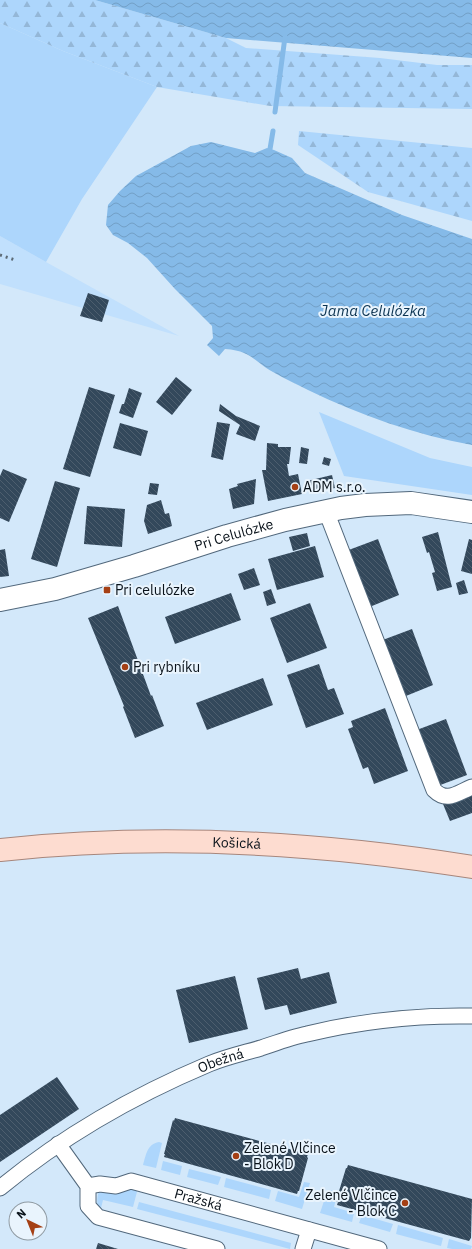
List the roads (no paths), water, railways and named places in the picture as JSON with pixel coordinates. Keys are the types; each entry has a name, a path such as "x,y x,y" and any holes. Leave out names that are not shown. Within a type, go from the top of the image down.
{"main road":[{"name":"Košická","path":"0,850 102,842 240,842 365,852 472,867"}],"street":[{"name":"Pri Celulózke","path":"0,600 55,589 134,566 234,534 285,520 326,511 366,505 412,504 472,512"},
{"path":"326,511 434,790 440,796 447,797 472,787"},
{"name":"Obežná","path":"0,1188 19,1172 96,1119 142,1095 211,1064 307,1034 382,1020 419,1017 472,1016"},
{"path":"58,1144 88,1186 88,1206 98,1216 217,1249"},
{"name":"Pražská","path":"88,1186 100,1184 116,1186 131,1181 380,1249"},
{"path":"304,1249 309,1230"}],"water":[{"path":"95,0 472,0 472,58 226,38"},
{"name":"Jama Celulózka","path":"211,142 255,153 267,148 274,150 292,158 305,173 402,215 472,239 472,445 430,436 368,416 277,375 247,354 225,349 219,356 207,345 213,338 212,326 147,258 128,243 113,235 106,225 108,205 136,176 191,146"}],"waterway":[{"path":"275,112 285,37"},
{"path":"270,149 273,131"}],"railway":[{"path":"0,255 15,260"}],"place":[{"name":"ADM s.r.o.","path":"295,487"},
{"name":"Pri celulózke","path":"107,590"},
{"name":"Pri rybníku","path":"125,667"},
{"name":"Zelené Vlčince - Blok D","path":"236,1156"},
{"name":"Zelené Vlčince - Blok C","path":"405,1203"}]}
